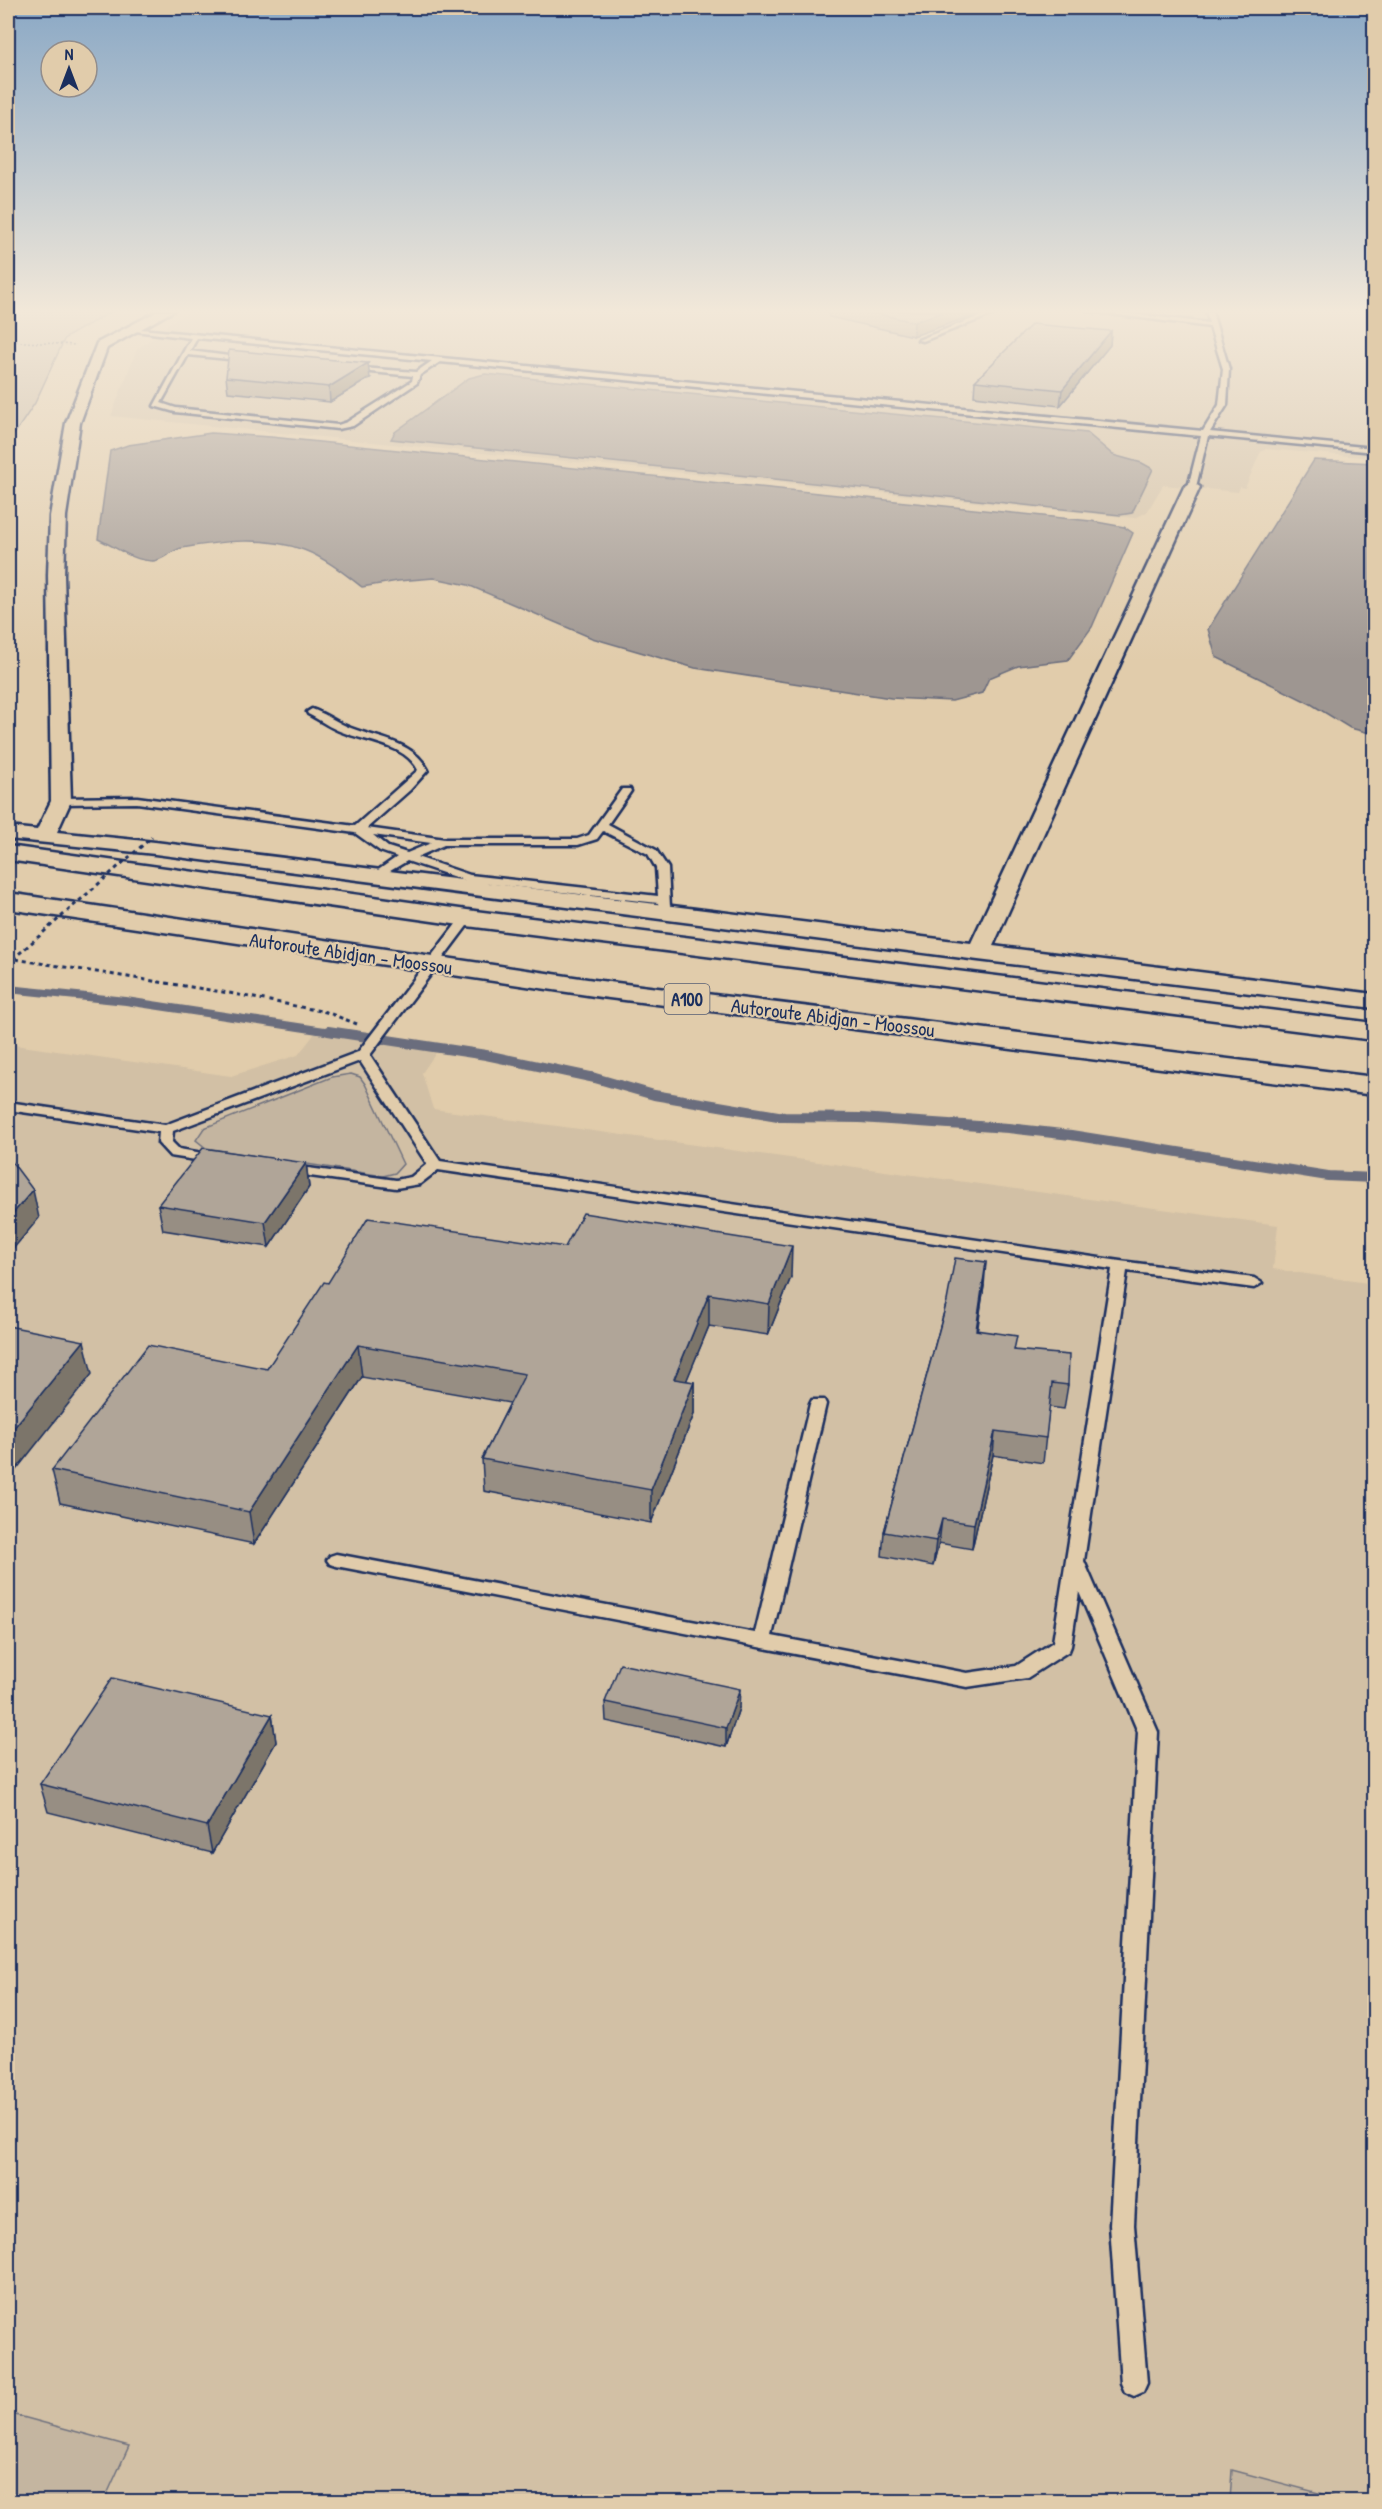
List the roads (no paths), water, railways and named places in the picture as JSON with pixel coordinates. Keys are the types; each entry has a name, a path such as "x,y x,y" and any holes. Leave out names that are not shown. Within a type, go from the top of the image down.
{"highway":[{"path":"8,853 467,918 1374,1032"},
{"name":"Autoroute Abidjan - Moossou","path":"8,901 601,989 1374,1086"}],"street":[{"path":"44,836 62,801 56,575 58,516 72,428"},
{"path":"978,952 1192,488"},
{"path":"8,833 155,848 489,891 664,907 978,952 1374,1001"}],"lane":[{"path":"1145,428 1374,450"},
{"path":"1192,488 1205,434 1209,428"},
{"path":"312,712 345,729 408,752 421,763 423,770 358,830"},
{"path":"62,801 136,800 445,842 578,842 593,837 626,791"},
{"path":"358,830 384,849 404,858 465,877 664,907 662,868 652,852 602,826"},
{"path":"375,877 404,858 445,842"},
{"path":"465,877 489,891"},
{"path":"8,1106 166,1129 363,1055 467,918"},
{"path":"363,1055 435,1165"},
{"path":"166,1129 165,1143 175,1153 233,1161"},
{"path":"268,1166 396,1184 415,1181 435,1165 1120,1266 1254,1283"},
{"path":"336,1560 967,1680 1020,1673 1062,1646 1120,1266"},
{"path":"762,1641 818,1404"},
{"path":"1075,1561 1148,1732 1122,2225 1134,2383"}],"waterway":[{"path":"8,989 126,1001 338,1033"},
{"path":"328,1031 486,1055 595,1078 654,1095 784,1117 860,1118 1008,1128 1071,1135 1328,1176 1374,1178"}]}
